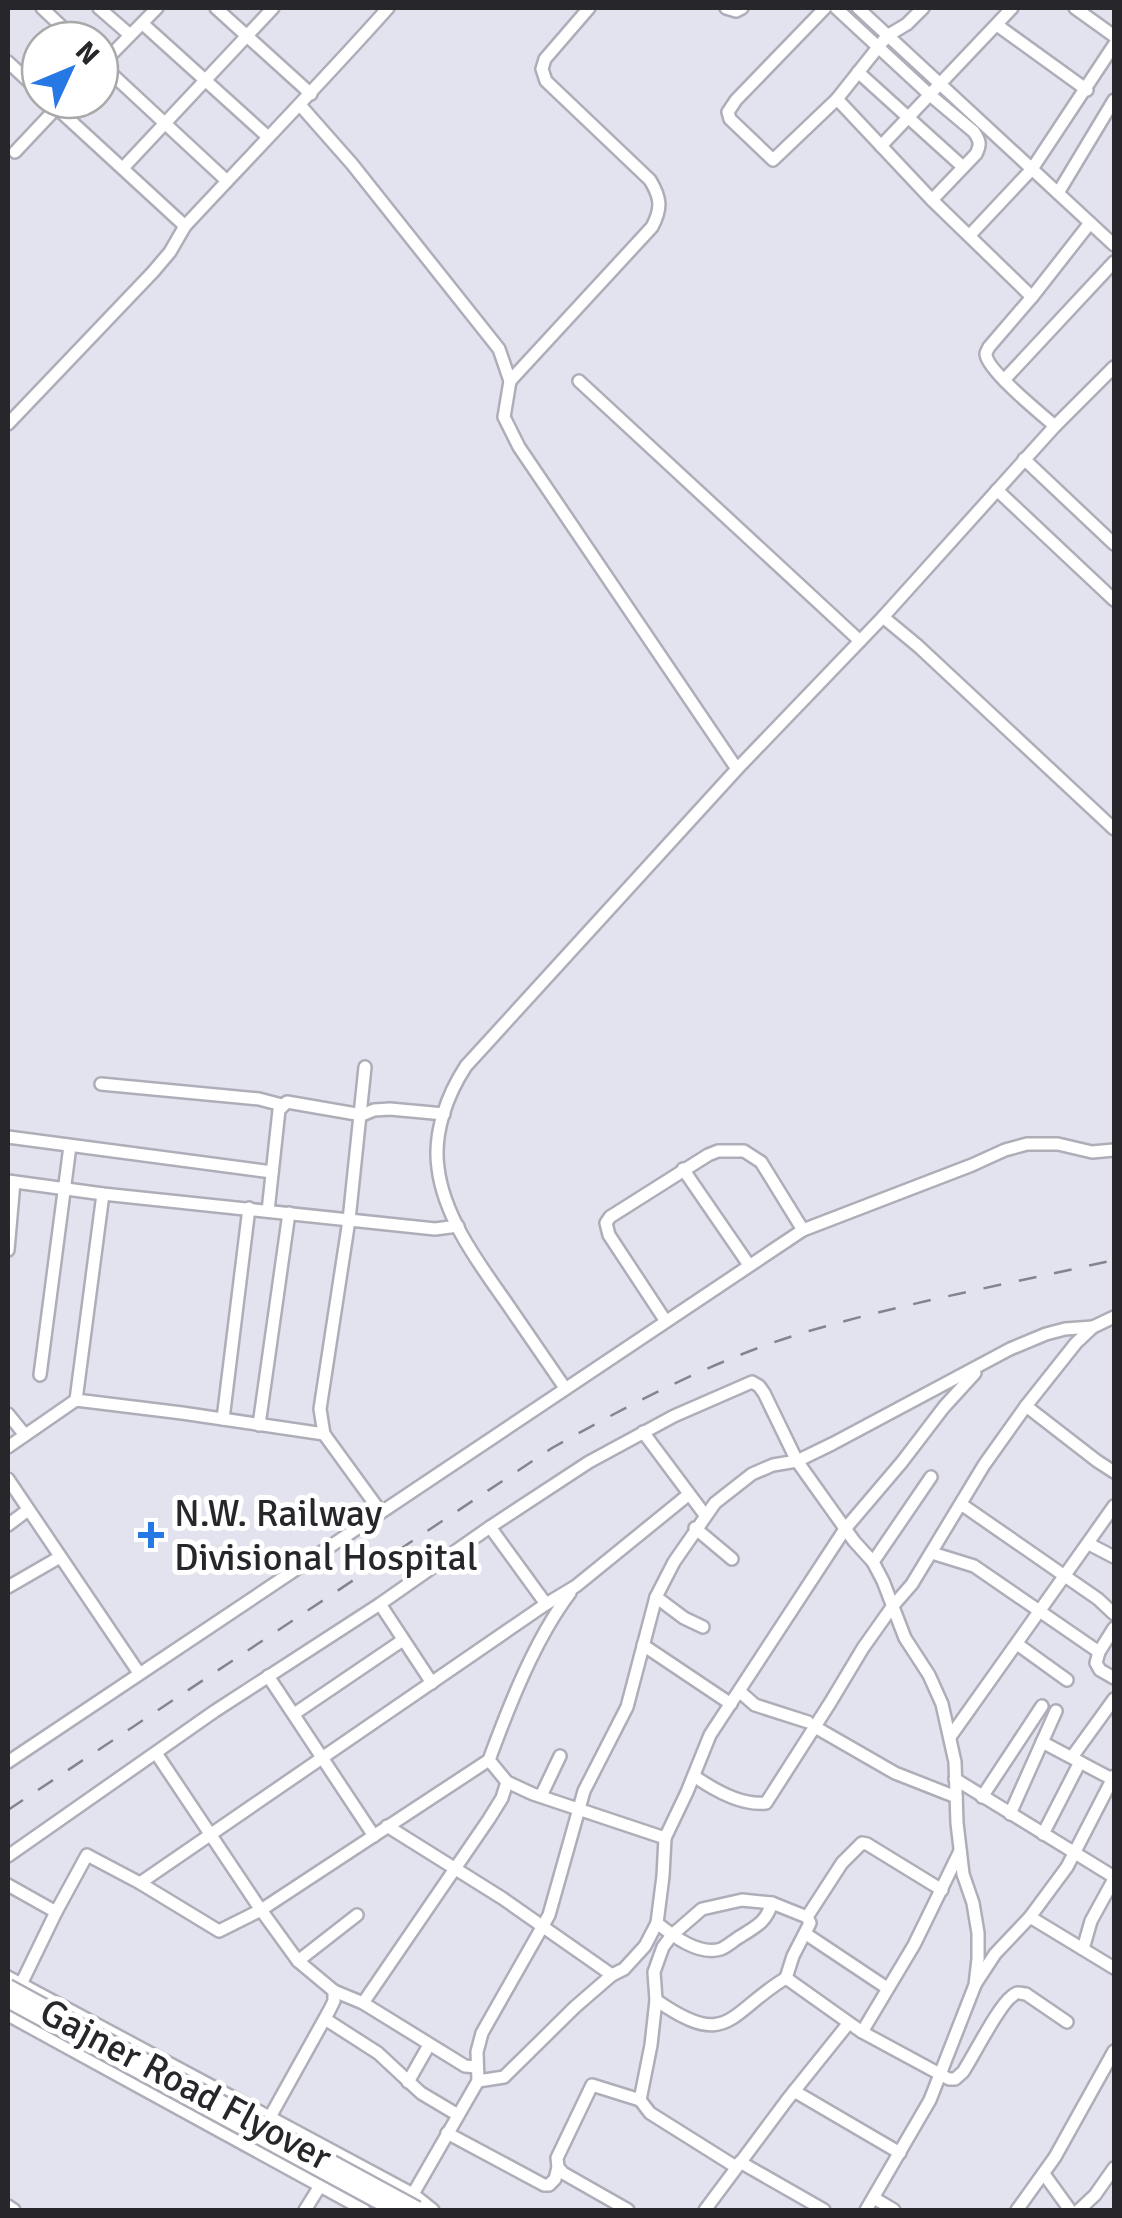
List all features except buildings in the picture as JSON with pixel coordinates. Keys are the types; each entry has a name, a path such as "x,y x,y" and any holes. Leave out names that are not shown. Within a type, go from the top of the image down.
{"main road":[{"name":"Gajner Road Flyover","path":"14,1985 421,2204"},
{"name":"Gajner Road Flyover","path":"8,2000 394,2210"}],"street":[{"path":"99,8 130,35"},
{"path":"120,45 158,8"},
{"path":"216,8 311,94"},
{"path":"123,168 273,8"},
{"path":"8,424 153,272 185,226 388,8"},
{"path":"510,381 652,228 660,211 660,196 650,180 546,81 542,69 545,59 589,8"},
{"path":"726,8 742,8"},
{"path":"825,8 728,112 730,119 773,160 837,100 887,36 923,8"},
{"path":"836,8 979,140 980,146 932,200"},
{"path":"858,8 1090,223 1112,237"},
{"path":"881,146 1012,8"},
{"path":"1075,8 1114,36"},
{"path":"143,24 268,136"},
{"path":"997,26 1087,90"},
{"path":"970,235 1032,169 1114,46"},
{"path":"858,72 963,167"},
{"path":"120,82 227,181"},
{"path":"837,100 1032,297"},
{"path":"1058,193 1114,100"},
{"path":"300,105 494,342 510,381 504,417 519,446 737,769"},
{"path":"15,152 41,120"},
{"path":"74,120 185,226"},
{"path":"1055,426 1004,380 986,354 1090,223"},
{"path":"1004,380 1114,262"},
{"path":"565,1388 484,1270 458,1226 441,1184 438,1146 456,1082 466,1066 737,769 883,617 1055,426 1114,368"},
{"path":"579,381 860,641"},
{"path":"1024,459 1114,544"},
{"path":"996,490 1114,600"},
{"path":"883,617 1111,820"},
{"path":"365,1067 362,1115 320,1410 324,1434 380,1512"},
{"path":"101,1084 259,1098 282,1105"},
{"path":"268,1210 279,1110 287,1102 362,1115 390,1109 444,1114"},
{"path":"8,1137 272,1172"},
{"path":"8,1762 803,1230 1027,1144 1058,1144 1092,1152 1114,1150"},
{"path":"40,1375 70,1146"},
{"path":"665,1320 609,1236 606,1223 682,1169 718,1151 744,1150 761,1162 803,1230"},
{"path":"682,1169 749,1265"},
{"path":"8,1250 11,1181 435,1230 458,1226"},
{"path":"76,1400 103,1194"},
{"path":"224,1419 249,1208"},
{"path":"259,1424 288,1213"},
{"path":"694,1776 738,1799 766,1803 812,1725 892,1607 912,1584 984,1465 1026,1406 1076,1343 1093,1326 1114,1316"},
{"path":"8,1976 14,1985 270,2116 421,2204 447,2132 478,2081 477,2052 482,2032 544,1926 584,1792 627,1707 656,1597 704,1515 752,1474 832,1444 1010,1349 1064,1329 1093,1326"},
{"path":"478,2081 504,2077 645,1946 657,1923 665,1838 703,1748 846,1529 981,1366"},
{"path":"8,1856 268,1676 589,1462 642,1432 752,1382 764,1393 797,1460 883,1581 904,1638 942,1704 955,1762 960,1851 978,1933 974,1985 930,2100 866,2210"},
{"path":"8,1447 76,1400 324,1434"},
{"path":"1026,1406 1114,1472"},
{"path":"8,1414 24,1435"},
{"path":"642,1432 704,1515"},
{"path":"872,1562 931,1476"},
{"path":"8,1479 139,1673"},
{"path":"140,1883 576,1586 688,1494"},
{"path":"961,1504 1114,1614"},
{"path":"950,1736 1114,1506"},
{"path":"8,1525 28,1510"},
{"path":"490,1527 546,1604"},
{"path":"696,1528 732,1559"},
{"path":"1089,1544 1114,1557"},
{"path":"932,1553 974,1566 1099,1652"},
{"path":"8,1586 60,1556"},
{"path":"364,2210 8,2013 14,1985 87,1855 218,1931 261,1910 489,1760 546,1632 576,1586"},
{"path":"656,1597 703,1628"},
{"path":"380,1604 432,1683"},
{"path":"1114,1628 1096,1660 1098,1667 1114,1678"},
{"path":"294,1714 403,1640"},
{"path":"1017,1644 1067,1680"},
{"path":"643,1645 731,1704"},
{"path":"268,1676 374,1836"},
{"path":"739,1691 756,1705 812,1725 894,1773 956,1796"},
{"path":"1043,1834 1076,1760 1114,1699"},
{"path":"982,1797 1042,1706"},
{"path":"1010,1814 1056,1711"},
{"path":"974,1985 1002,1945 1030,1917 1076,1852 1114,1778 1042,1742"},
{"path":"156,1754 298,1961 334,1990 465,2066 477,2067"},
{"path":"540,1796 560,1756"},
{"path":"489,1760 507,1782 665,1838"},
{"path":"955,1779 1113,1874 1091,1921 1084,1949"},
{"path":"363,2004 502,1798 507,1782"},
{"path":"387,1826 544,1926 612,1975"},
{"path":"807,1918 842,1863 862,1843 942,1890"},
{"path":"862,2032 914,1945 960,1851"},
{"path":"8,1885 56,1912"},
{"path":"640,2100 652,2045 654,1972 672,1935 702,1909 742,1900 772,1903 807,1918 810,1923 786,1978 725,2022 710,2026 686,2018 656,2000"},
{"path":"657,1923 699,1948 720,1949 764,1921 772,1903"},
{"path":"298,1961 357,1915"},
{"path":"1030,1917 1114,1968"},
{"path":"806,1934 887,1988"},
{"path":"786,1978 848,2024 939,2074 955,2078 964,2072 1015,1994 1026,1994 1066,2022"},
{"path":"270,2116 325,2019 334,2001 334,1990"},
{"path":"325,2019 378,2053 408,2082 458,2115"},
{"path":"706,2210 848,2024"},
{"path":"408,2082 429,2044"},
{"path":"1017,2210 1044,2174 1114,2052"},
{"path":"447,2132 549,2185 561,2147 592,2085 640,2100 650,2113 824,2210"},
{"path":"794,2091 900,2154"},
{"path":"558,2166 628,2210"},
{"path":"1079,2210 1114,2168"},
{"path":"1044,2174 1070,2210"},
{"path":"305,2210 320,2186"},
{"path":"874,2198 894,2210"},
{"path":"8,2206 14,2210"}],"railway":[{"path":"8,1810 552,1448 645,1398 742,1354 809,1331 1114,1260"}],"place":[{"name":"N.W. Railway Divisional Hospital","path":"151,1535"}]}
